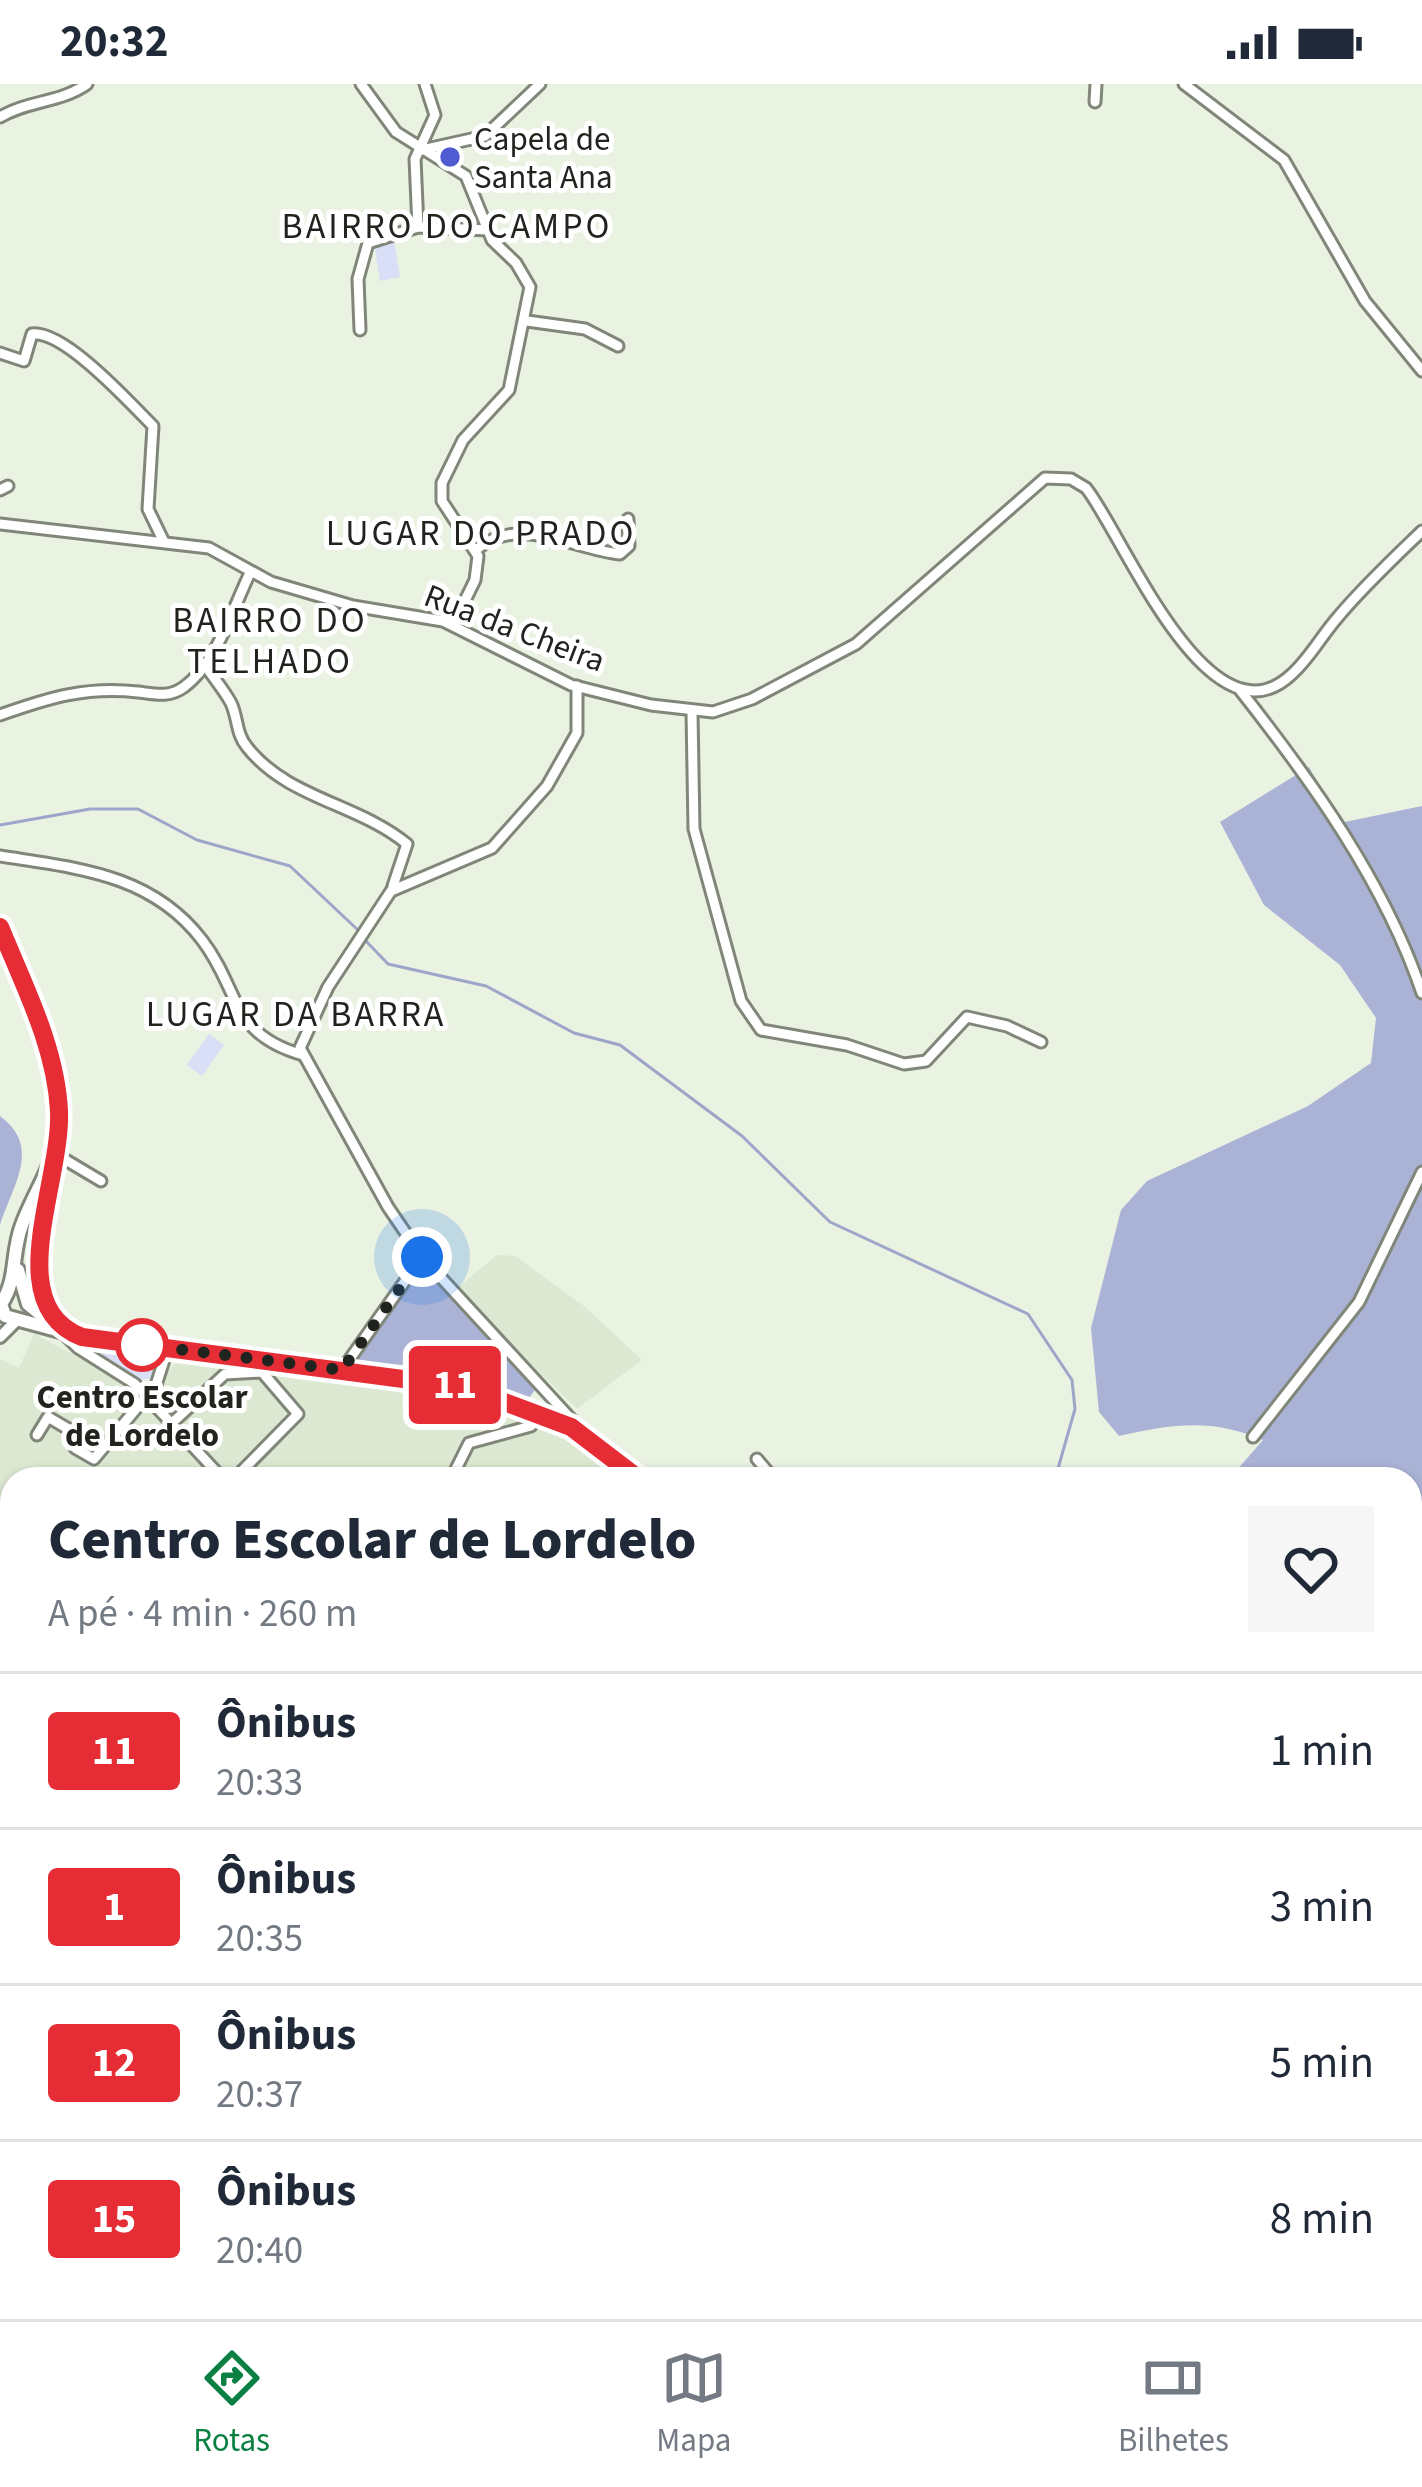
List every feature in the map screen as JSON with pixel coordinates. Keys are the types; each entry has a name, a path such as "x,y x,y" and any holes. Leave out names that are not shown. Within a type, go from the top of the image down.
{"main road":[{"path":"0,928 53,1066 59,1117 54,1153 20,1230 8,1309"},
{"path":"16,1256 27,1302 60,1330"},
{"path":"8,1309 27,1302"},
{"path":"8,1309 60,1330 464,1387 541,1413 586,1437 626,1467"}],"street":[{"path":"42,84 50,98"},
{"path":"0,117 87,84"},
{"path":"361,84 390,126 469,179 488,230 528,281 526,321 509,390 463,440 442,483 445,506 477,549 475,580 453,625"},
{"path":"418,227 415,168 436,116 425,84"},
{"path":"422,150 485,136 540,84"},
{"path":"1095,102 1096,84"},
{"path":"1184,84 1284,160 1365,301 1422,371"},
{"path":"360,330 358,279 365,248 418,227 488,230"},
{"path":"526,321 585,328 618,346"},
{"path":"0,353 25,361 31,336 38,332 79,355 155,430 148,508 164,542"},
{"path":"1041,1042 1006,1026 967,1017 926,1060 904,1064 847,1045 776,1035 754,1025 741,1001 694,830 692,712 741,704 850,647 1025,490 1053,477 1086,488 1171,628 1212,673 1239,688 1303,770 1375,893 1422,993"},
{"path":"477,549 496,536 528,533 620,554 629,546 628,519"},
{"name":"Rua da Cheira","path":"0,524 217,550 250,573 353,606 453,625 577,686 692,712"},
{"path":"1239,688 1261,689 1287,679 1369,582 1422,531"},
{"path":"0,715 74,692 169,694 187,685 205,664 250,573"},
{"path":"205,664 232,705 239,736 251,752 297,790 359,812 402,839 407,854 391,891 312,1018 302,1055 388,1208 422,1257 555,1397 586,1437"},
{"path":"391,891 411,878 478,855 506,836 547,787 574,740 577,686"},
{"path":"0,856 102,871 166,908 204,942 255,1032 302,1055"},
{"path":"54,1153 101,1181"},
{"path":"1253,1437 1359,1302 1422,1172"},
{"path":"342,1370 422,1257"},
{"path":"0,1338 8,1309"},
{"path":"60,1330 147,1396 212,1467"},
{"path":"38,1435 48,1417 82,1437 75,1448 94,1459 160,1379 168,1348"},
{"path":"172,1424 225,1374 262,1372 298,1414 246,1467"},
{"path":"541,1413 555,1397"},
{"path":"457,1467 469,1443 531,1426"},
{"path":"757,1459 764,1467"},
{"path":"617,1467 620,1462"}],"shaded area":[{"path":"394,239 400,277 380,281 374,242"},
{"path":"1309,767 1340,823 1422,806 1422,1467 1239,1467 1263,1440 1226,1428 1192,1425 1119,1436 1099,1412 1091,1328 1121,1210 1147,1181 1308,1106 1371,1063 1376,1018 1340,965 1264,905 1220,822"},
{"path":"209,1034 224,1045 202,1076 187,1065"},
{"path":"0,1116 20,1140 22,1154 0,1225"},
{"path":"497,1255 515,1256 584,1306 642,1360 577,1409 455,1290"},
{"path":"423,1264 537,1387 529,1398 456,1376 353,1363"},
{"path":"34,1334 133,1386 141,1409 173,1365 188,1357 447,1387 530,1414 609,1467 0,1467 0,1359 19,1368"},
{"path":"103,1344 151,1351 156,1365 151,1378 140,1380 99,1356"}],"waterway":[{"path":"0,825 90,809 138,809 197,840 290,866 360,932"},
{"path":"365,940 388,964 486,986 574,1033 620,1045 742,1136 830,1222 1028,1314 1072,1380 1075,1409 1058,1467"}],"bus line":[{"name":"11","path":"0,927 45,1040 57,1087 57,1142 16,1249 26,1300 38,1313 60,1330 82,1337 483,1392 571,1427 624,1467"}],"place":[{"name":"Capela de Santa Ana","path":"450,157"},
{"name":"Centro Escolar de Lordelo","path":"142,1345"}],"district":[{"name":"BAIRRO DO CAMPO","path":"447,225"},
{"name":"LUGAR DO PRADO","path":"481,532"},
{"name":"BAIRRO DO TELHADO","path":"270,640"},
{"name":"LUGAR DA BARRA","path":"296,1013"}],"route":[{"path":"142,1345 130,1343 342,1370 422,1257"}]}
